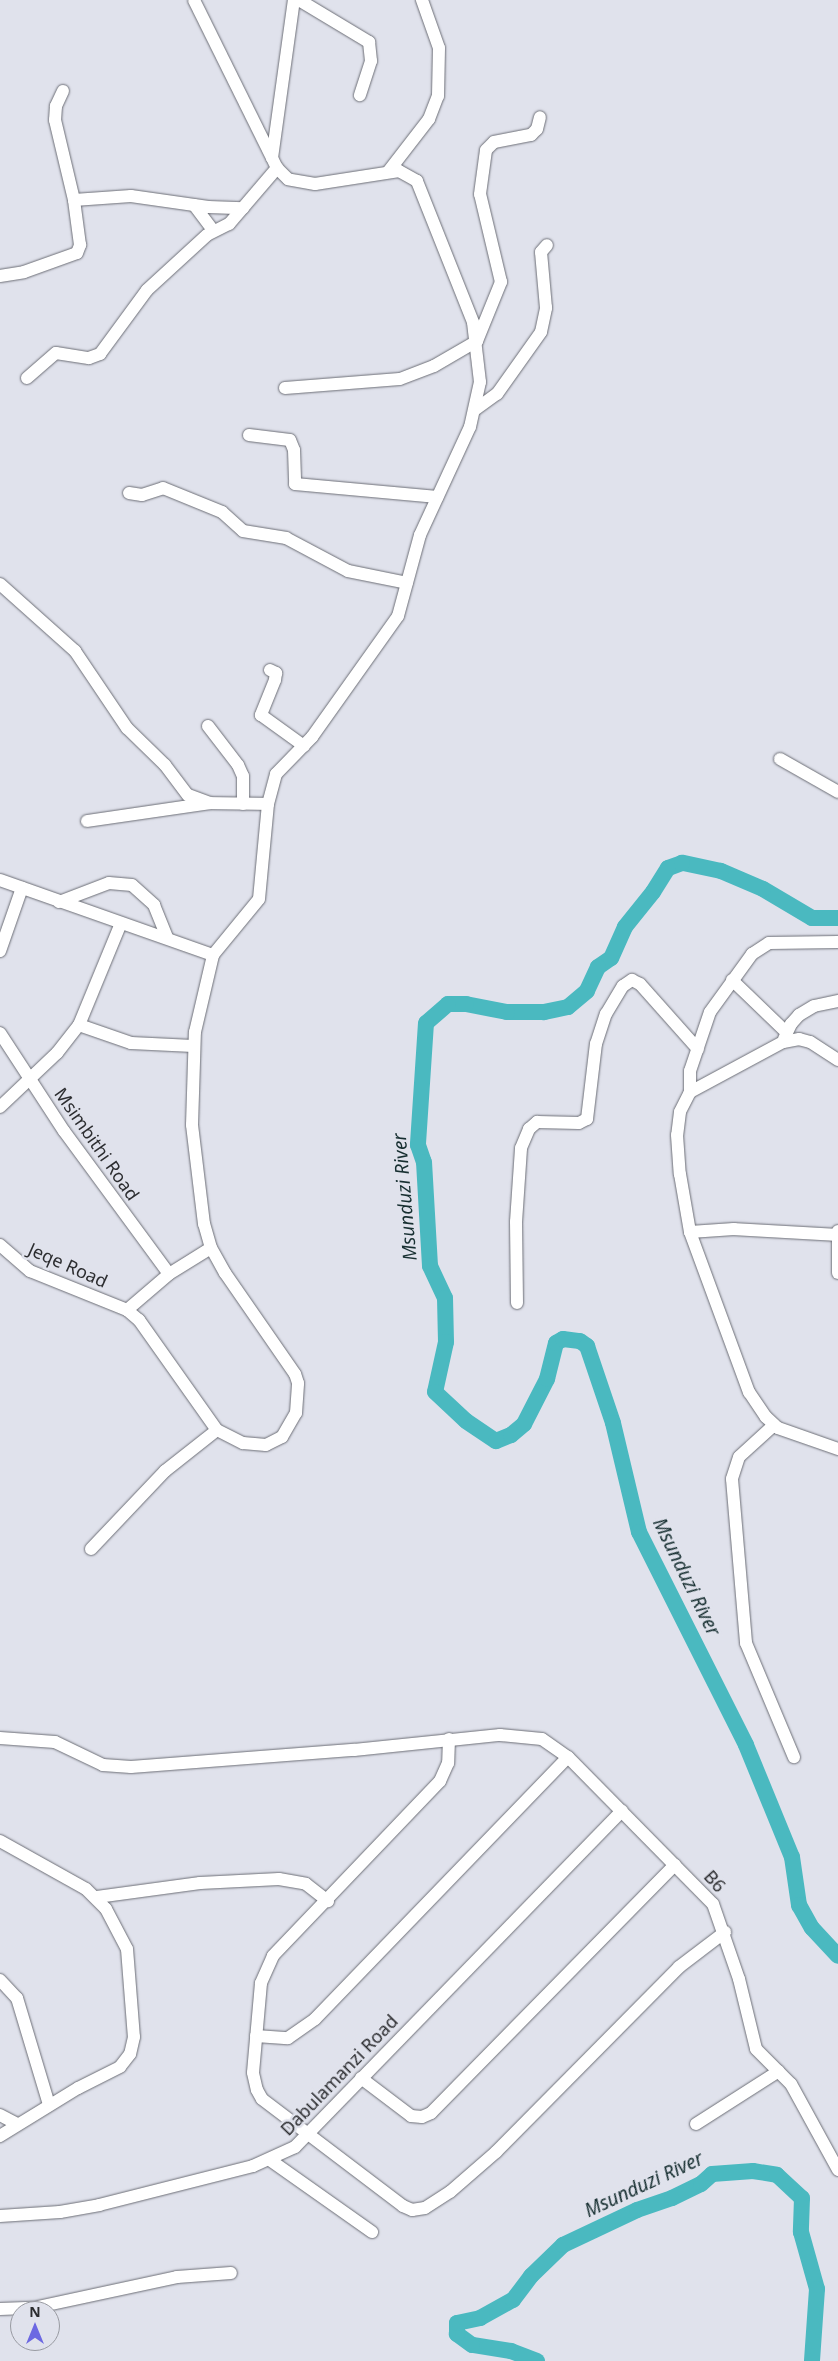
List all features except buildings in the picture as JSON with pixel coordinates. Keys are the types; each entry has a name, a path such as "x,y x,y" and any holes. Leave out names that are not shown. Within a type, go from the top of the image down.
{"street":[{"path":"194,0 275,163 288,179 306,185 388,172 411,175 420,186 466,303 477,341 480,382 476,409 420,535 408,584 391,627 304,746 276,774 268,804 258,899 213,955 193,1046 193,1148 202,1214 211,1248 248,1309 284,1355 298,1383 296,1413 289,1426 275,1441 256,1446 243,1443 217,1430 147,1331 127,1310 169,1274 211,1248"},
{"path":"27,378 56,353 89,358 100,354 147,290 213,230 226,226 243,208 275,163 294,0"},
{"path":"299,0 369,42 371,61 360,95"},
{"path":"388,172 429,119 438,96 439,48 422,0"},
{"path":"0,276 24,272 77,253 80,245 74,200 55,120 56,106 63,91"},
{"path":"286,388 400,379 434,366 477,341 500,282 480,194 486,150 494,142 532,135 537,129 540,117"},
{"path":"74,200 131,196 194,205 243,208"},
{"path":"194,205 213,230"},
{"path":"476,409 497,394 541,332 546,308 541,252 547,246"},
{"path":"250,435 290,440 294,450 295,484 437,497"},
{"path":"129,493 142,495 163,488 222,512 243,531 286,538 348,571 408,584"},
{"path":"0,584 76,651 121,721 169,769 183,790 195,798 210,803"},
{"path":"270,670 276,674 275,680 261,716 304,746"},
{"path":"208,726 238,765 243,776 243,804"},
{"path":"780,760 838,792"},
{"path":"87,821 210,803 268,804"},
{"path":"0,880 213,955"},
{"path":"59,902 109,883 132,885 154,905 167,938"},
{"path":"0,951 22,888"},
{"path":"0,1108 32,1079 67,1042 79,1025 121,923"},
{"path":"838,942 769,943 752,954 710,1012 690,1071 690,1092 680,1112 677,1146 690,1232 749,1392 774,1425 792,1435 838,1449"},
{"path":"517,1302 516,1238 521,1148 530,1129 537,1122 579,1123 587,1119 596,1044 606,1014 623,986 633,980 640,984 698,1049"},
{"path":"732,980 784,1037 810,1042 838,1060"},
{"path":"690,1092 784,1037 794,1019 808,1010 838,1001"},
{"path":"79,1025 131,1043 193,1046"},
{"name":"Msimbithi Road","path":"0,1033 64,1130 169,1274"},
{"path":"690,1232 734,1228 838,1233 838,1273"},
{"name":"Jeqe Road","path":"0,1245 30,1271 127,1310"},
{"path":"774,1425 739,1457 732,1479 746,1643 794,1757"},
{"path":"91,1549 166,1471 217,1430"},
{"name":"B6","path":"0,1738 55,1742 102,1765 131,1767 354,1750 449,1739 528,1736 542,1739 568,1757 713,1904 725,1932 753,2042 779,2071 804,2106 838,2170"},
{"path":"449,1739 448,1763 440,1781 266,1966 261,1982 253,2073 256,2090 262,2100 310,2133 403,2206 412,2210 425,2208 450,2192 496,2152 679,1968 725,1932"},
{"path":"256,2036 288,2038 316,2019 568,1757"},
{"name":"Dabulamanzi Road","path":"0,2216 60,2212 99,2205 270,2160 295,2147 622,1811"},
{"path":"0,1841 97,1897 122,1936 130,1963 134,2028 130,2054 111,2073 49,2105 0,2136"},
{"path":"361,2078 412,2116 422,2117 431,2113 675,1865"},
{"path":"97,1897 200,1884 279,1879 306,1884 328,1901"},
{"path":"0,1980 17,1998 49,2105"},
{"path":"696,2124 779,2071"},
{"path":"0,2115 17,2124"},
{"path":"270,2160 372,2232"},
{"path":"0,2309 33,2308 177,2277 231,2274"}],"waterway":[{"name":"Msunduzi River","path":"838,918 812,918 763,889 721,871 682,863 668,868 653,892 625,927 611,958 598,967 587,991 568,1007 544,1012 507,1012 466,1004 448,1004 426,1023 418,1145 424,1162 430,1266 445,1298 446,1342 435,1392 466,1421 496,1441 511,1435 524,1424 547,1379 556,1343 563,1339 580,1341 587,1346 613,1423 639,1532 746,1745 792,1857 799,1905 812,1928 838,1956"},
{"name":"Msunduzi River","path":"537,2361 511,2351 472,2345 457,2334 457,2323 480,2318 513,2300 531,2276 563,2245 637,2210 672,2198 701,2184 712,2174 753,2171 777,2175 802,2198 801,2232 817,2289 812,2361"}]}
